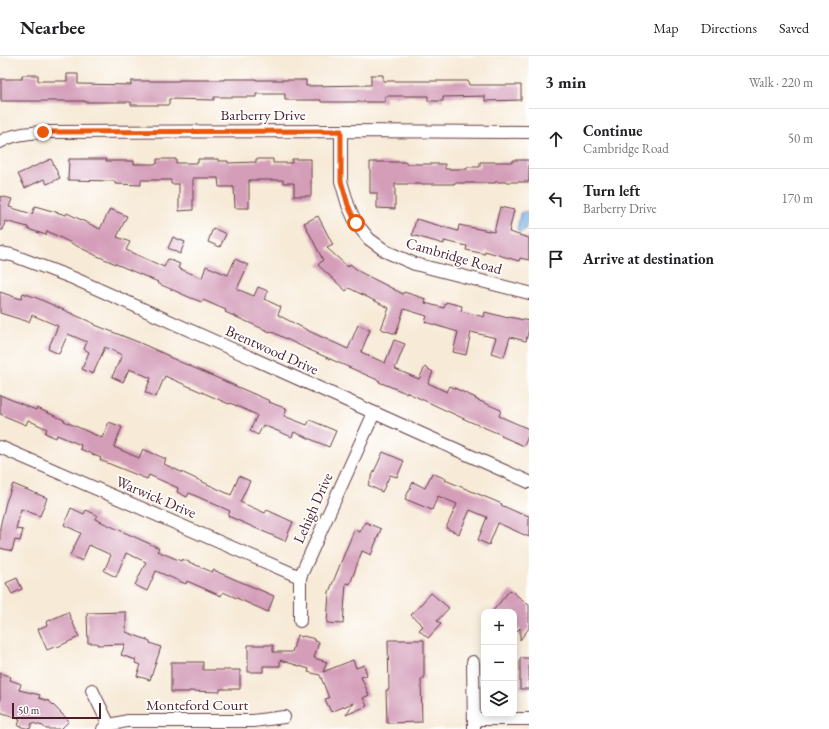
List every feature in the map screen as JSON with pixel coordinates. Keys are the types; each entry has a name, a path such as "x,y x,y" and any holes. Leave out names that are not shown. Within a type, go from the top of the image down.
{"street":[{"name":"Cambridge Road","path":"341,131 341,181 348,205 356,223 369,240 387,252 415,264 529,293"},
{"name":"Barberry Drive","path":"0,142 23,133 43,132 529,132"},
{"name":"Brentwood Drive","path":"0,253 12,255 73,278 529,482"},
{"name":"Lehigh Drive","path":"300,621 300,577 374,413"},
{"name":"Warwick Drive","path":"0,447 300,577"},
{"path":"473,662 474,724 529,719"},
{"name":"Monteford Court","path":"92,690 106,727 127,721 253,721 284,717"}],"water":[{"path":"526,211 529,216 525,230 520,233 517,229 520,213"}],"building":[{"path":"67,74 78,74 78,84 131,85 131,81 256,79 306,80 306,86 371,85 371,75 383,75 383,81 468,81 469,85 521,85 521,100 485,101 485,96 443,97 443,101 428,101 428,96 385,96 385,102 321,102 321,100 285,100 285,94 256,94 256,97 214,97 214,100 169,99 169,105 131,105 131,102 1,101 1,79 22,79 22,75 38,75 38,81 67,81"},
{"path":"51,159 60,178 47,184 44,179 25,188 18,174"},
{"path":"69,159 106,159 106,161 134,161 134,164 157,164 157,159 176,159 176,163 198,163 198,159 218,159 218,161 228,161 228,163 256,162 256,159 273,159 273,163 292,163 292,159 311,159 311,196 294,196 294,183 283,183 283,180 249,180 249,208 235,208 234,187 219,187 218,178 193,178 193,210 179,211 179,184 171,184 171,180 141,180 141,185 115,184 115,181 68,180"},
{"path":"513,160 529,160 529,182 395,184 395,209 377,208 377,193 370,193 370,162 445,164 445,169 467,169 467,167 480,167 480,162 513,162"},
{"path":"0,196 12,199 9,207 32,214 35,206 66,215 67,213 100,229 110,209 127,216 117,237 130,242 126,250 164,267 168,259 180,264 178,268 202,278 206,266 228,275 235,259 248,265 237,289 254,296 258,287 268,291 264,299 281,307 278,315 348,349 358,325 370,330 361,352 385,363 394,340 405,344 395,369 419,379 425,367 433,372 428,383 447,392 450,386 501,410 499,416 529,429 529,434 524,446 225,312 226,310 203,300 202,302 191,298 157,283 158,282 95,255 47,231 46,235 28,229 28,227 5,221 3,230 0,230"},
{"path":"500,207 514,210 509,232 529,238 529,260 520,258 519,261 485,251 485,254 466,250 467,246 444,241 444,244 412,235 416,219 458,231 459,225 494,232"},
{"path":"318,216 333,245 327,248 348,267 350,264 360,272 403,294 404,292 426,299 425,303 444,308 446,302 462,306 461,311 484,317 485,312 508,318 529,321 526,341 510,337 504,357 491,353 496,338 471,332 466,355 453,352 458,332 425,322 427,316 404,309 396,334 381,329 389,308 349,288 346,291 318,265 323,260 304,223"},
{"path":"213,228 226,234 220,247 208,242"},
{"path":"173,237 185,242 180,254 168,248"},
{"path":"0,292 21,299 23,293 37,298 287,409 284,416 307,425 310,420 336,431 329,447 294,432 292,437 263,425 258,435 250,431 257,415 165,376 156,397 145,392 151,378 129,369 123,382 112,377 122,355 105,347 93,374 82,369 89,352 84,349 87,342 68,334 59,354 48,349 58,326 32,315 29,322 0,313"},
{"path":"0,395 36,410 37,408 102,438 109,422 122,427 114,447 139,458 143,449 166,459 164,464 231,495 239,476 250,481 240,502 265,513 267,510 293,522 285,541 228,516 230,511 189,493 187,497 177,492 178,488 149,475 147,479 100,460 101,458 80,449 81,445 57,435 56,438 45,433 47,429 28,420 26,425 0,414"},
{"path":"383,452 404,461 397,477 390,475 382,492 368,485"},
{"path":"432,473 521,514 529,516 529,537 498,523 489,545 478,540 487,517 470,510 459,534 446,528 457,504 438,496 432,510 405,499 413,482 425,488"},
{"path":"13,484 47,498 40,516 21,509 16,529 23,530 20,541 15,540 12,551 0,548 0,527 6,502"},
{"path":"71,508 84,514 86,510 97,515 95,519 159,548 157,551 181,561 182,559 212,572 213,570 274,596 268,612 223,592 221,596 187,581 186,584 156,571 147,591 135,585 146,562 126,553 116,577 104,571 111,555 89,545 82,561 70,555 81,533 64,525"},
{"path":"365,522 381,529 371,555 362,551 350,584 346,583 343,624 327,623 329,592 354,530 360,532"},
{"path":"17,578 22,589 12,594 6,583"},
{"path":"510,590 529,605 529,628 520,640 520,628 517,631 517,609 494,609"},
{"path":"431,593 449,608 437,621 441,624 428,638 419,630 423,626 411,615"},
{"path":"68,612 79,637 47,650 38,629 47,625 46,622"},
{"path":"126,612 126,632 161,647 150,680 137,676 141,665 135,663 136,660 121,655 125,644 97,645 97,643 88,643 87,613"},
{"path":"297,635 315,639 315,641 319,642 314,658 327,662 323,672 353,660 356,668 364,665 367,675 361,677 369,695 363,698 367,706 346,715 353,703 331,712 325,699 329,698 320,675 308,672 309,669 280,660 280,666 263,666 263,672 248,672 248,645 273,645 273,652 292,652"},
{"path":"388,640 424,640 424,679 421,679 422,722 387,723 386,690 389,690"},
{"path":"520,658 529,658 529,689 520,689"},
{"path":"171,662 203,662 203,670 240,670 240,689 220,689 220,692 171,692"},
{"path":"0,673 11,677 10,680 21,684 19,690 40,695 39,698 49,701 69,721 61,729 46,729 43,726 32,723 30,729 18,726 20,719 0,712"}],"route":[{"path":"43,132 341,131 341,181 348,205 356,223"}]}
